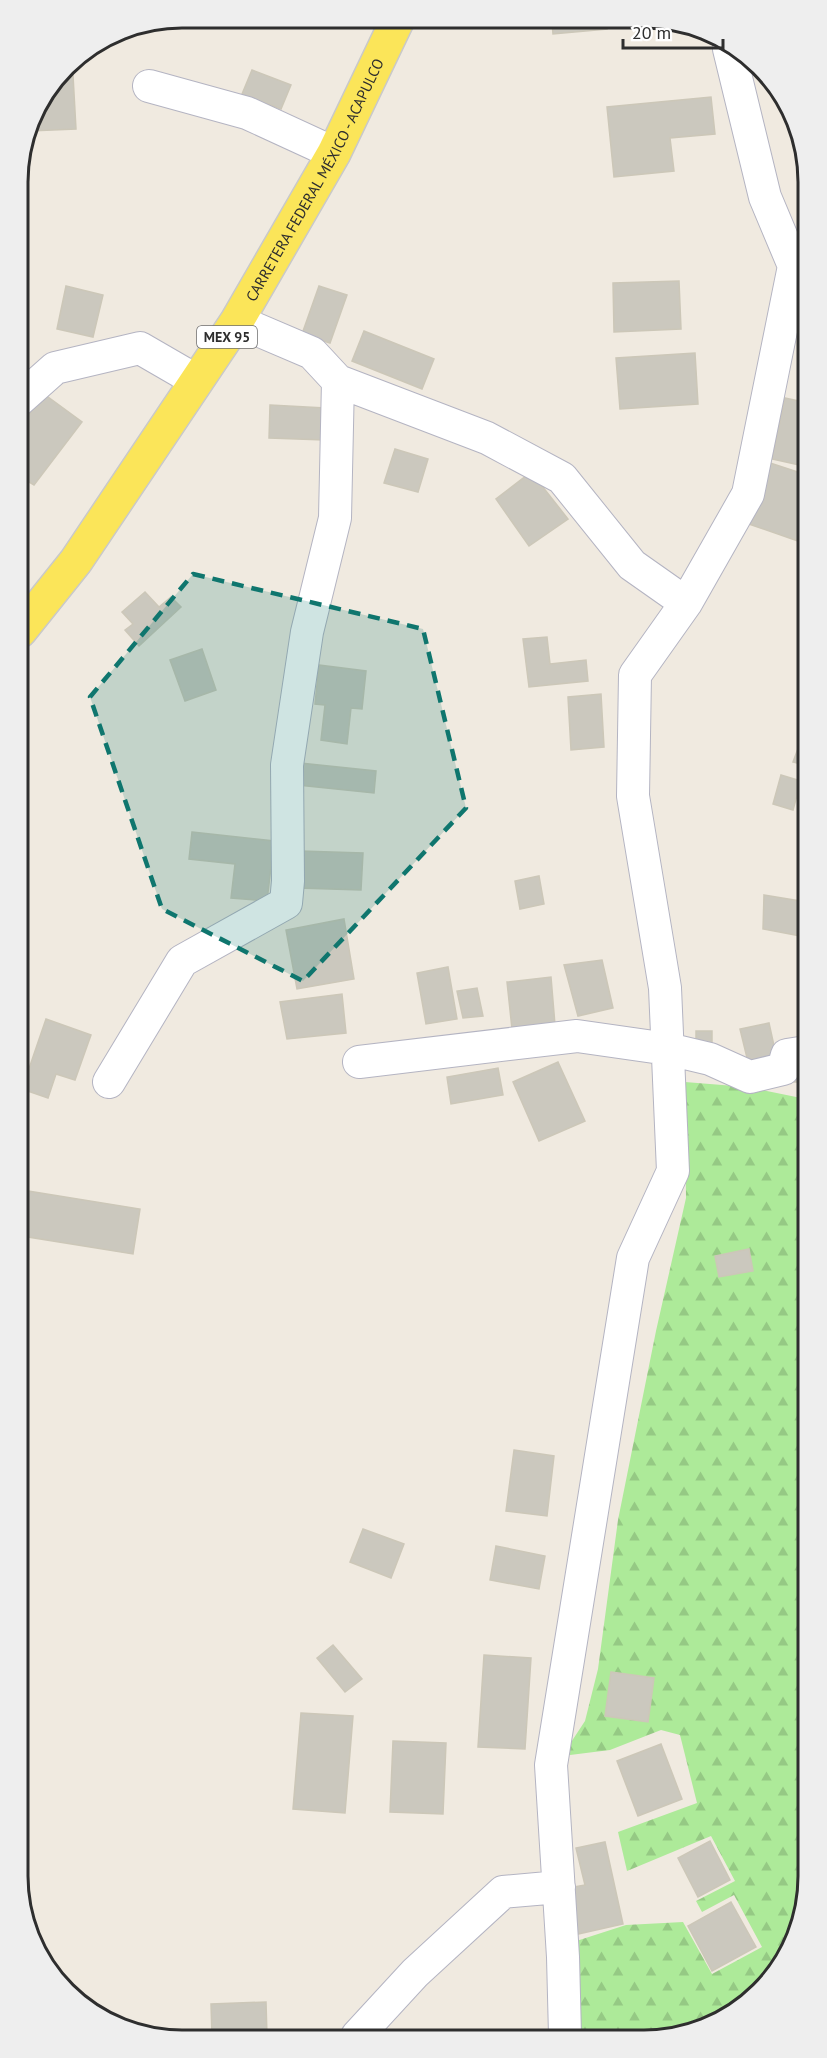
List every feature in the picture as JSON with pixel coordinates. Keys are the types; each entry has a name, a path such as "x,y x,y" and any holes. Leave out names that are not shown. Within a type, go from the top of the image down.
{"main road":[{"name":"CARRETERA FEDERAL MÉXICO - ACAPULCO","path":"29,620 75,561 237,321 334,153 394,28"}],"street":[{"path":"730,55 765,197 798,256"},
{"path":"149,87 247,112 334,153"},
{"path":"565,2030 563,1957 551,1765 633,1258 673,1171 665,988 633,796 635,675 686,603 747,494 793,326 798,269"},
{"path":"237,321 312,353 338,381 487,438 562,478 632,565 686,603"},
{"path":"29,391 55,368 140,348 197,381"},
{"path":"109,1082 182,961 286,903 288,881 287,765 307,632 335,518 338,381"},
{"path":"359,1062 577,1036 668,1049 710,1059 750,1077 783,1070 787,1055 798,1053"},
{"path":"363,2030 415,1973 503,1892 559,1887"}],"highlighted area":[{"path":"193,574 423,629 466,808 303,981 162,909 90,697"}],"green space":[{"path":"685,1082 747,1087 798,1097 798,1886 796,1906 783,1944 773,1961 746,1991 722,2009 703,2018 665,2028 570,2030 567,1944 626,1925 683,1922 712,1974 762,1947 734,1895 702,1912 696,1901 735,1881 711,1836 627,1871 618,1832 697,1803 680,1735 661,1730 610,1750 562,1756 585,1721 598,1669 618,1520 656,1331 686,1198"}],"building":[{"path":"552,28 607,29 553,34"},
{"path":"252,70 291,85 281,109 242,94"},
{"path":"73,75 76,129 38,131 54,97"},
{"path":"711,97 715,134 670,138 674,171 614,177 607,107"},
{"path":"679,281 681,329 614,332 613,283"},
{"path":"66,286 103,295 93,337 57,329"},
{"path":"319,286 347,295 330,343 302,334"},
{"path":"364,331 434,359 422,389 352,361"},
{"path":"695,353 698,404 620,409 616,358"},
{"path":"44,394 82,422 34,485 29,482 29,415"},
{"path":"785,398 798,401 798,465 772,459"},
{"path":"270,405 325,408 324,440 269,438"},
{"path":"395,449 428,459 418,492 384,483"},
{"path":"764,461 798,472 798,541 743,522"},
{"path":"531,472 568,519 529,546 496,499"},
{"path":"145,592 159,607 171,597 181,607 139,646 125,630 133,624 122,612"},
{"path":"547,637 550,664 586,660 588,681 529,687 523,639"},
{"path":"202,649 216,690 185,701 170,660"},
{"path":"319,665 366,671 362,709 351,708 347,744 321,740 325,705 315,704"},
{"path":"601,694 604,747 571,750 568,697"},
{"path":"798,749 798,763 793,762"},
{"path":"300,763 376,771 374,793 298,785"},
{"path":"781,775 798,780 798,792 793,810 773,804"},
{"path":"192,832 274,841 267,901 231,898 235,864 189,859"},
{"path":"300,851 363,853 361,890 298,888"},
{"path":"539,876 544,904 520,909 515,881"},
{"path":"764,895 798,901 798,936 763,929"},
{"path":"344,919 354,979 297,989 286,930"},
{"path":"602,960 613,1008 578,1016 564,965"},
{"path":"448,967 457,1019 426,1024 417,973"},
{"path":"551,977 555,1025 512,1029 507,982"},
{"path":"477,988 483,1016 463,1018 457,991"},
{"path":"342,994 346,1033 287,1039 280,1002"},
{"path":"46,1019 91,1035 75,1080 56,1074 48,1098 28,1091 28,1070"},
{"path":"769,1023 778,1064 750,1070 740,1029"},
{"path":"696,1031 712,1031 712,1047 696,1047"},
{"path":"558,1062 585,1121 539,1141 513,1082"},
{"path":"498,1068 503,1095 451,1104 447,1077"},
{"path":"798,1069 798,1082 790,1082"},
{"path":"28,1191 140,1209 133,1254 28,1237"},
{"path":"749,1249 753,1271 719,1277 715,1256"},
{"path":"514,1450 554,1456 547,1516 506,1511"},
{"path":"363,1529 404,1544 391,1578 350,1562"},
{"path":"496,1546 545,1556 539,1589 490,1580"},
{"path":"333,1645 362,1679 345,1692 317,1658"},
{"path":"484,1655 531,1658 525,1749 478,1747"},
{"path":"611,1672 654,1678 648,1722 605,1716"},
{"path":"301,1713 353,1716 345,1813 293,1809"},
{"path":"393,1741 446,1743 443,1814 390,1812"},
{"path":"661,1744 682,1799 638,1816 617,1761"},
{"path":"710,1841 730,1880 698,1897 678,1858"},
{"path":"605,1842 623,1924 578,1934 568,1888 585,1885 576,1848"},
{"path":"731,1902 756,1947 712,1971 688,1926"},
{"path":"266,2002 267,2030 212,2030 211,2004"}]}
